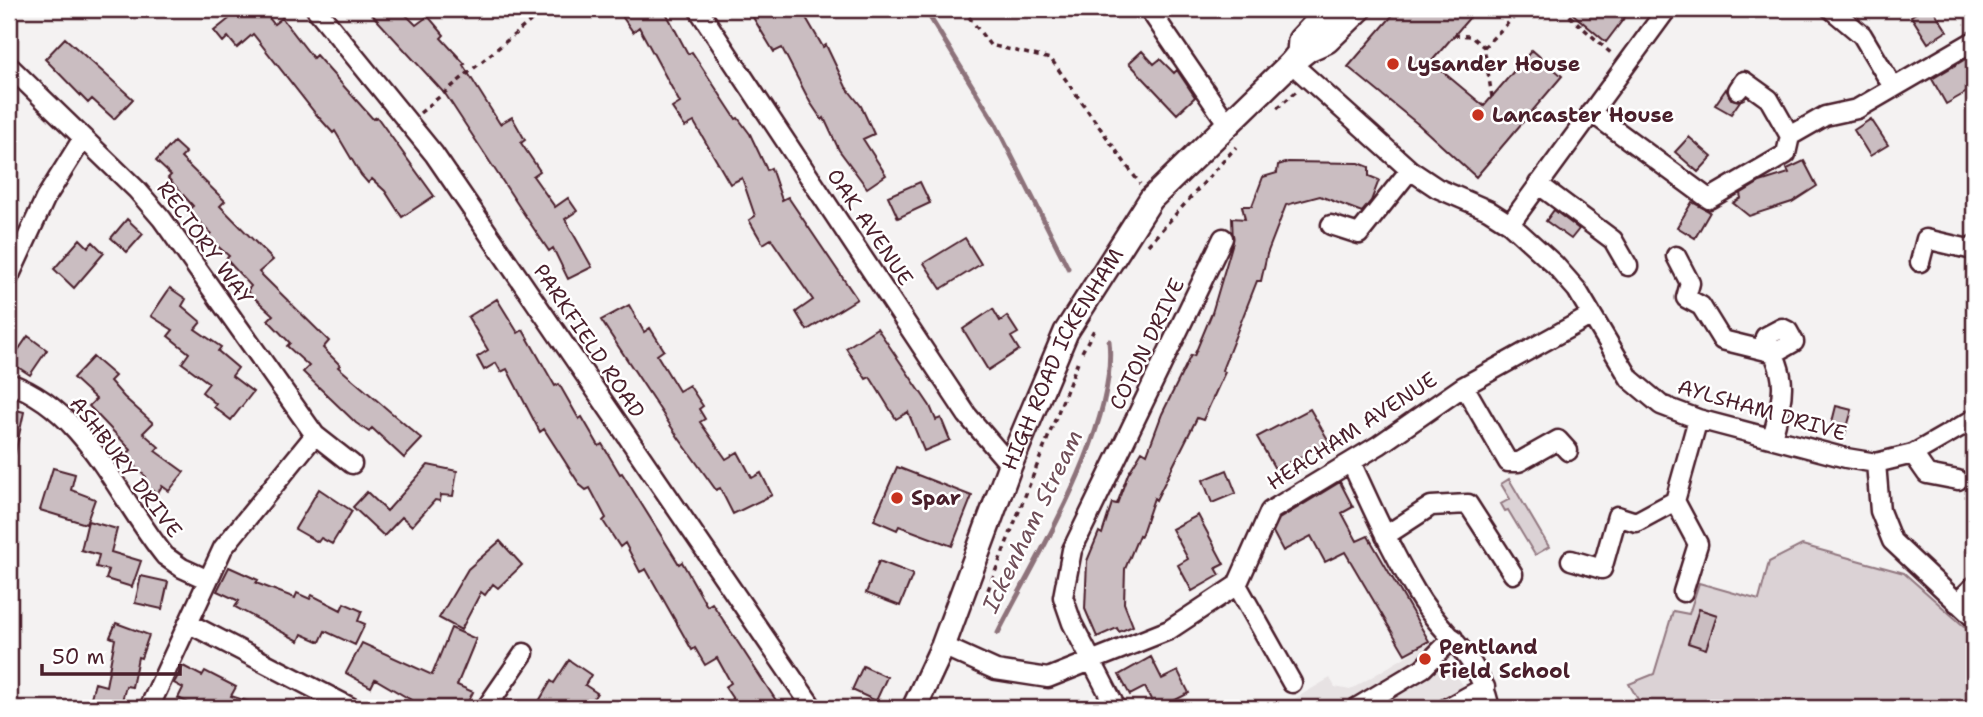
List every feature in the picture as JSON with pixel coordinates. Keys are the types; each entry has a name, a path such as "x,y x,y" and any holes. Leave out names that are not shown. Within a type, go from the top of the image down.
{"main road":[{"name":"HIGH ROAD ICKENHAM","path":"914,708 943,646 1010,465 1066,332 1151,199 1235,134 1299,53 1300,40 1329,9"},
{"name":"HIGH ROAD ICKENHAM","path":"1291,63 1309,49 1327,41 1360,9"}],"street":[{"name":"PARKFIELD ROAD","path":"316,9 442,165 813,708"},
{"name":"OAK AVENUE","path":"698,9 967,415 1010,465"},
{"path":"1149,9 1235,134"},
{"path":"1510,224 1667,9"},
{"path":"1831,9 1862,34 1893,87"},
{"path":"1790,136 1825,116 1857,109 1974,41"},
{"name":"AYLSHAM DRIVE","path":"1291,63 1410,170 1437,188 1510,224 1566,277 1592,315 1622,369 1639,389 1661,405 1698,419 1876,463 1913,454 1974,419"},
{"name":"RECTORY WAY","path":"9,66 137,190 162,219 315,435 352,464"},
{"path":"1591,112 1709,199 1786,154 1790,136 1769,99 1744,81 1738,90"},
{"path":"9,277 45,199 83,138"},
{"path":"1331,225 1359,234 1410,170"},
{"path":"1538,184 1613,240 1628,266"},
{"name":"COTON DRIVE","path":"1116,708 1072,623 1063,597 1072,550 1223,238"},
{"path":"1920,262 1926,239 1973,248"},
{"path":"1676,256 1690,283 1686,298 1701,306 1722,340 1774,353 1782,367 1784,385 1772,438"},
{"name":"HEACHAM AVENUE","path":"1237,585 1270,511 1351,462 1464,386 1592,315"},
{"name":"ASHBURY DRIVE","path":"9,383 38,395 66,417 165,556 206,579"},
{"path":"1464,386 1508,462 1519,462 1558,440 1568,451"},
{"path":"1683,592 1698,544 1675,501 1698,419"},
{"path":"149,708 206,579 231,538 315,435"},
{"path":"1913,454 1927,474 1958,480"},
{"path":"1351,462 1385,536 1417,595 1467,653 1485,687 1490,708"},
{"path":"1876,463 1880,511 1886,531 1909,559 1974,618"},
{"path":"1571,560 1602,569 1617,516 1636,522 1675,501"},
{"path":"1385,536 1431,506 1468,503 1513,574"},
{"path":"943,646 996,670 1048,678 1170,630 1237,585 1292,682"},
{"path":"1957,603 1974,586"},
{"path":"188,623 352,708"},
{"path":"1356,708 1423,668 1453,638"},
{"path":"486,708 524,653"},
{"path":"1447,708 1485,687"}],"path":[{"path":"408,122 545,9"},
{"path":"963,9 990,45 1051,59 1151,199"},
{"path":"1484,47 1522,9"},
{"path":"1562,9 1625,66"},
{"path":"1454,35 1470,36 1484,47 1492,97"},
{"path":"1268,116 1295,92"},
{"path":"1144,250 1235,134"},
{"path":"983,601 1083,350 1096,327"}],"shaded area":[{"path":"1509,479 1549,547 1535,555 1508,510 1505,511 1501,504 1510,499 1501,484"},
{"path":"1802,545 1904,573 1966,628 1974,637 1974,708 1643,708 1629,684 1654,674 1673,611 1689,614 1699,583 1759,600 1769,562"},
{"name":"Pentland Field School","path":"1435,639 1468,694 1467,708 1279,708 1330,678 1335,687 1350,690"}],"building":[{"path":"220,9 262,9 274,24 282,18 313,58 316,55 373,119 377,117 434,196 402,217 385,191 372,179 368,183 361,175 335,131 333,133 315,113 253,34 237,48 228,37 223,42 214,31 229,19"},
{"path":"367,9 400,9 416,25 428,16 444,35 441,38 465,64 463,65 500,124 512,117 525,140 521,143 540,171 533,176 555,207 568,198 577,211 565,219 592,267 568,279 553,248 549,251 446,95"},
{"path":"617,9 664,9 688,54 692,52 736,119 738,118 750,134 767,170 771,168 782,200 788,197 857,299 807,330 796,312 813,300 771,239 763,244 749,220 755,216 742,178 730,184 694,122 685,127 672,108 680,103 639,27 633,32"},
{"path":"760,9 801,9 823,47 826,45 846,87 861,106 874,134 863,139 886,175 867,188 839,150 824,118 822,120 810,102 782,48 774,52 751,14"},
{"path":"1398,9 1477,9 1431,62 1484,106 1532,50 1562,76 1476,177 1419,125 1348,67"},
{"path":"1567,9 1631,9 1606,42"},
{"path":"1923,9 1933,9 1947,31 1928,43 1911,16"},
{"path":"65,38 133,99 114,119 92,99 88,103 45,59"},
{"path":"1142,51 1154,64 1160,59 1174,73 1177,70 1195,97 1177,114 1129,63"},
{"path":"1974,54 1974,88 1946,104 1932,79"},
{"path":"1726,89 1731,99 1740,101 1731,114 1715,105"},
{"path":"1871,119 1888,145 1870,156 1854,130"},
{"path":"1689,137 1712,157 1698,172 1675,152"},
{"path":"174,142 186,153 181,158 225,201 220,206 273,260 259,272 329,341 323,348 340,365 338,367 422,439 404,458 372,428 369,432 356,423 303,372 309,366 287,346 290,343 268,320 273,315 247,291 251,286 226,259 229,256 207,237 211,233 188,210 193,206 168,178 171,175 156,161"},
{"path":"1804,161 1817,186 1792,202 1749,216 1733,203 1741,198 1740,194 1760,182 1789,173 1787,169"},
{"path":"1288,162 1359,163 1369,167 1369,176 1379,180 1371,201 1362,212 1320,196 1286,205 1267,254 1261,281 1257,281 1222,370 1225,372 1203,420 1197,418 1156,500 1154,498 1141,536 1139,535 1125,569 1124,603 1133,626 1119,632 1117,628 1097,637 1085,609 1087,561 1099,532 1102,534 1112,503 1117,504 1128,474 1142,451 1147,454 1162,414 1191,355 1194,356 1212,313 1233,242 1232,218 1245,219 1242,206 1252,206 1263,177 1277,173 1278,165"},
{"path":"920,182 930,203 898,218 888,196"},
{"path":"1692,202 1710,212 1695,238 1677,227"},
{"path":"1554,210 1579,229 1571,239 1546,221"},
{"path":"127,219 143,234 127,252 111,238"},
{"path":"965,238 981,264 941,289 924,263"},
{"path":"80,239 88,247 93,242 104,253 74,288 54,269"},
{"path":"170,288 186,299 182,306 201,322 195,329 221,347 218,351 238,368 232,376 253,392 231,420 214,407 216,404 202,392 209,383 182,363 189,353 168,336 173,330 151,316"},
{"path":"497,299 518,333 523,330 555,386 559,384 579,419 582,417 599,446 602,444 679,564 682,562 707,606 712,603 781,708 739,708 725,687 731,683 717,658 705,665 695,648 692,650 646,569 640,572 625,543 620,547 603,521 606,518 590,488 586,490 580,485 544,429 540,432 507,369 501,372 496,363 484,370 477,357 488,350 468,317"},
{"path":"629,305 644,332 650,328 664,350 657,355 679,391 689,385 703,406 699,409 705,419 700,422 726,459 738,452 752,478 761,473 772,495 733,514 720,488 716,490 678,437 601,320"},
{"path":"993,309 1000,321 1007,316 1018,333 1011,337 1019,350 988,370 963,329"},
{"path":"877,328 930,406 936,420 941,418 950,440 924,451 908,412 896,419 870,377 866,379 846,348"},
{"path":"28,336 47,350 30,375 10,362"},
{"path":"93,357 115,376 110,381 124,397 153,423 143,433 159,447 155,451 184,472 169,491 162,486 157,494 142,483 146,477 124,457 131,450 89,406 96,399 73,378"},
{"path":"1836,406 1852,410 1845,434 1830,430"},
{"path":"9,408 24,412 15,454 9,454"},
{"path":"1310,409 1330,443 1275,469 1257,437"},
{"path":"428,465 457,471 453,496 441,495 440,501 435,500 412,526 402,517 384,536 353,507 367,492 387,511"},
{"path":"897,467 972,496 952,546 899,526 897,530 874,520"},
{"path":"53,468 75,474 71,490 95,499 86,524 40,510"},
{"path":"1227,470 1236,493 1212,503 1203,480"},
{"path":"1340,482 1353,507 1342,513 1357,541 1368,536 1429,641 1405,654 1345,552 1325,562 1311,536 1283,551 1273,532 1279,519"},
{"path":"319,489 352,511 332,544 321,538 318,542 295,529"},
{"path":"1198,515 1224,564 1216,568 1220,575 1192,591 1178,565 1188,559 1172,529"},
{"path":"88,521 117,529 111,552 141,561 132,587 106,579 109,570 96,567 99,555 81,550"},
{"path":"500,541 522,565 498,588 493,584 485,595 481,592 461,630 439,618 468,569"},
{"path":"879,561 913,574 900,606 866,593"},
{"path":"229,567 258,580 256,583 295,598 297,593 310,599 312,595 341,610 344,603 362,611 358,621 365,624 355,645 325,631 320,642 302,634 299,641 235,607 239,601 217,591"},
{"path":"141,576 168,582 162,609 135,603"},
{"path":"1699,609 1717,615 1706,649 1688,643"},
{"path":"116,623 149,635 141,658 138,657 132,687 126,686 120,708 88,708 95,683 106,686 115,639 110,637"},
{"path":"451,628 476,639 457,685 473,692 465,708 447,708 430,700 425,708 375,679 371,687 346,673 362,643 432,675"},
{"path":"1151,657 1162,679 1178,671 1189,693 1160,708 1155,708 1145,687 1130,695 1119,675"},
{"path":"569,660 591,675 585,685 597,693 587,708 535,708 551,681 554,683"},
{"path":"183,666 202,676 205,671 236,687 231,696 259,705 258,708 199,708 178,698 183,688 174,683"},
{"path":"863,666 887,677 876,701 852,690"}],"waterway":[{"name":"Ickenham Stream","path":"925,9 995,123 1068,268"},
{"name":"Ickenham Stream","path":"998,633 1053,529 1088,451 1101,412 1108,375 1109,341"}],"place":[{"name":"Lysander House","path":"1393,64"},
{"name":"Lancaster House","path":"1478,115"},
{"name":"Spar","path":"897,498"},
{"name":"Pentland Field School","path":"1425,659"}]}
